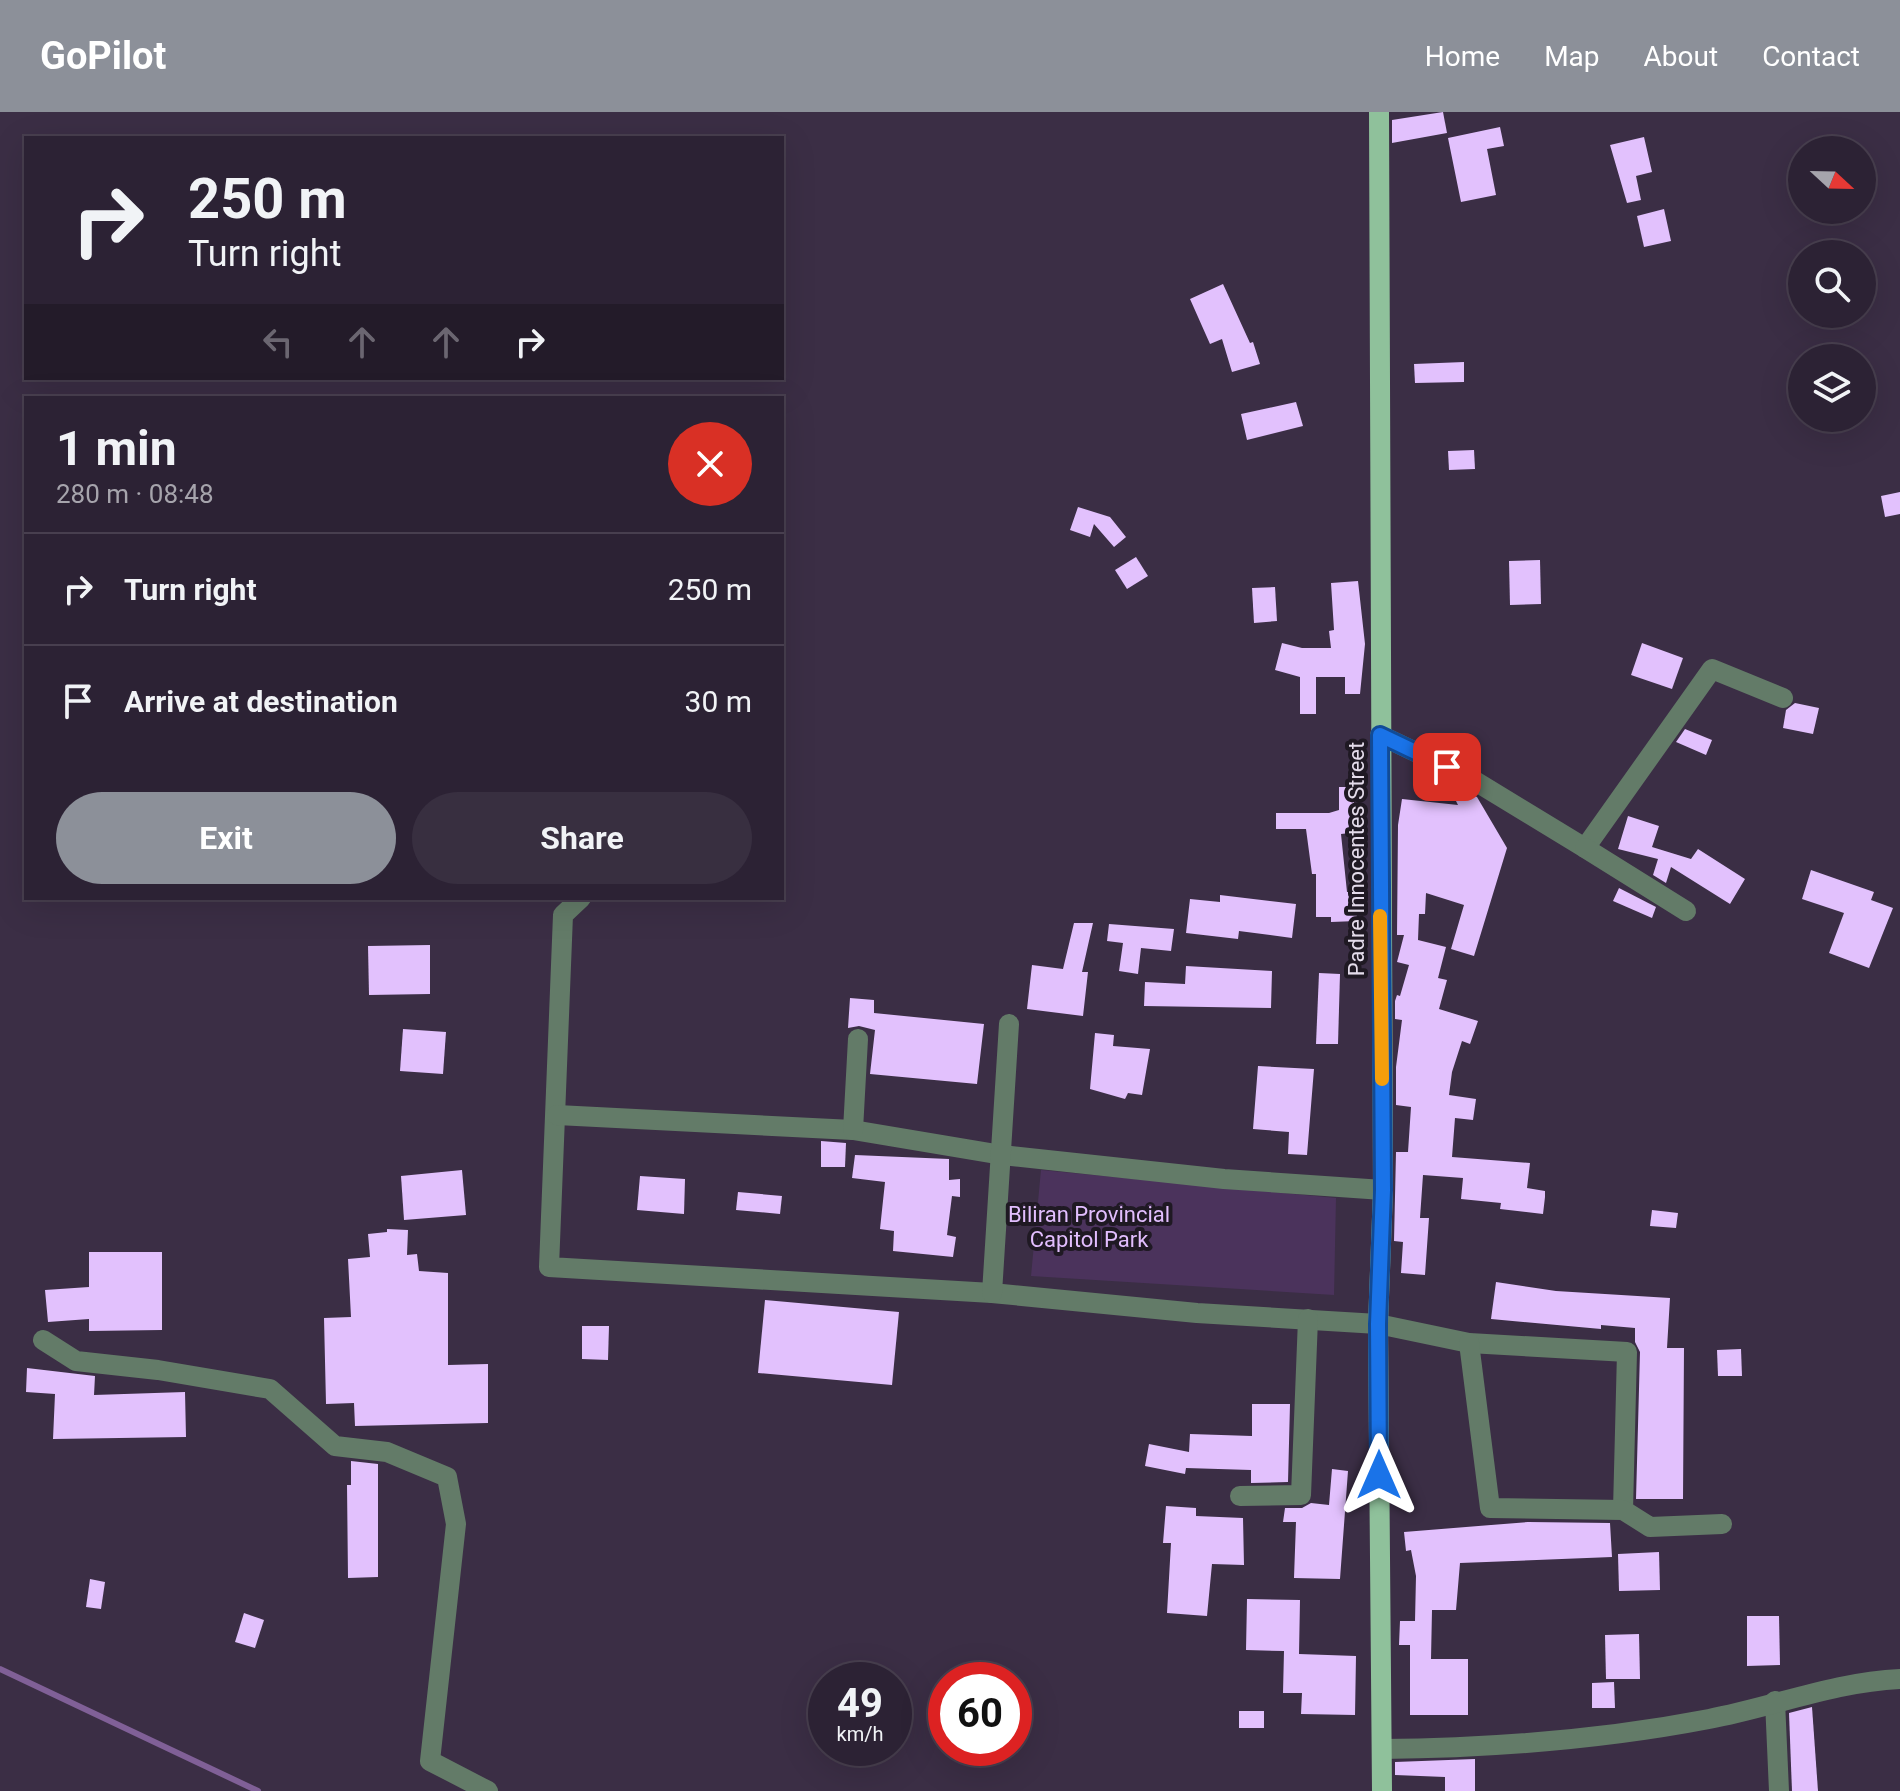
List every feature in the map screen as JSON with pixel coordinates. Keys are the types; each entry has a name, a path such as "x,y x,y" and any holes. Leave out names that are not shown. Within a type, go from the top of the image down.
{"main road":[{"name":"Padre Innocentes Street","path":"1381,112 1383,1190 1378,1324 1382,1791"}],"street":[{"path":"1585,848 1712,669 1783,698"},
{"path":"1380,735 1470,778 1686,911"},
{"path":"579,900 563,915 549,1267 992,1293 1378,1324 1469,1343 1627,1352 1623,1510"},
{"path":"992,1293 1009,1024"},
{"path":"853,1130 858,1039"},
{"path":"557,1115 853,1130 1002,1155 1224,1179 1383,1190"},
{"path":"1240,1496 1301,1495 1308,1319"},
{"path":"43,1340 76,1361 270,1389 335,1446 387,1452 447,1477 456,1524 430,1761 488,1791"},
{"path":"1469,1343 1490,1508 1623,1510 1650,1527 1722,1524"},
{"path":"1382,1749 1486,1748 1615,1736 1736,1714 1775,1701 1900,1679"},
{"path":"1775,1701 1779,1791"}],"green space":[{"name":"Biliran Provincial Capitol Park","path":"1041,1170 1336,1198 1334,1295 1031,1276"}],"building":[{"path":"1443,112 1447,133 1392,143 1392,120"},
{"path":"1500,127 1504,146 1487,149 1496,195 1461,202 1448,138"},
{"path":"1644,137 1652,172 1636,176 1641,200 1627,203 1610,145"},
{"path":"1664,209 1671,241 1644,247 1637,216"},
{"path":"1223,284 1250,343 1253,342 1260,364 1232,372 1222,339 1210,344 1190,299"},
{"path":"1464,362 1464,382 1415,383 1414,364"},
{"path":"1296,402 1303,426 1247,440 1241,414"},
{"path":"1474,450 1475,469 1449,470 1448,451"},
{"path":"1900,492 1900,514 1885,517 1881,496"},
{"path":"1078,507 1110,517 1126,537 1114,547 1094,524 1090,537 1070,530"},
{"path":"1136,557 1148,576 1127,589 1115,570"},
{"path":"1540,560 1541,604 1510,605 1509,561"},
{"path":"1358,581 1365,644 1360,694 1345,694 1345,677 1316,677 1316,714 1300,714 1300,677 1275,670 1282,643 1302,648 1331,648 1329,631 1334,630 1331,583"},
{"path":"1275,587 1277,621 1254,623 1252,588"},
{"path":"1642,643 1683,658 1672,689 1631,675"},
{"path":"1795,703 1819,708 1813,734 1783,728 1786,710"},
{"path":"1685,729 1712,740 1706,755 1676,742"},
{"path":"1447,783 1477,797 1507,848 1474,956 1451,949 1464,905 1426,893 1425,914 1419,914 1418,940 1446,947 1438,978 1447,980 1439,1009 1478,1021 1470,1044 1462,1041 1452,1072 1449,1095 1476,1099 1473,1120 1455,1118 1452,1157 1530,1163 1527,1188 1545,1191 1545,1197 1543,1214 1500,1209 1501,1203 1461,1199 1463,1178 1423,1175 1420,1218 1429,1218 1425,1275 1401,1273 1403,1242 1394,1241 1396,1152 1408,1152 1411,1107 1396,1105 1396,1067 1402,1020 1395,1019 1395,1001 1397,995 1400,996 1409,965 1397,962 1404,935 1397,935 1398,825 1402,799 1458,805"},
{"path":"1339,787 1354,787 1354,805 1360,805 1359,832 1341,834 1347,892 1356,892 1357,921 1331,922 1331,917 1316,917 1316,874 1312,874 1306,829 1276,829 1276,813 1329,813 1339,810"},
{"path":"1628,816 1659,826 1652,847 1691,859 1698,849 1745,879 1730,904 1671,867 1666,883 1653,875 1658,859 1618,849"},
{"path":"1811,870 1874,892 1871,900 1893,908 1869,968 1829,953 1844,913 1802,899"},
{"path":"1619,888 1656,907 1652,918 1613,901"},
{"path":"1220,895 1296,904 1292,938 1239,931 1238,939 1186,933 1190,899 1220,902"},
{"path":"1074,923 1093,923 1082,972 1088,972 1083,1016 1027,1009 1032,965 1063,969"},
{"path":"1109,924 1174,929 1171,951 1141,948 1138,974 1119,971 1123,943 1107,941"},
{"path":"430,945 430,994 369,995 368,946"},
{"path":"1186,966 1272,971 1271,1008 1144,1006 1145,982 1185,984"},
{"path":"1319,973 1340,974 1338,1044 1316,1044"},
{"path":"850,998 874,1000 874,1013 984,1024 977,1084 870,1074 875,1030 859,1026 848,1028"},
{"path":"403,1029 446,1032 443,1074 400,1071"},
{"path":"1095,1033 1114,1035 1113,1046 1150,1049 1142,1095 1128,1093 1125,1099 1090,1089"},
{"path":"1258,1066 1314,1069 1307,1155 1288,1154 1289,1132 1253,1129"},
{"path":"821,1141 846,1143 845,1167 821,1167"},
{"path":"855,1155 949,1159 949,1180 960,1179 960,1197 952,1196 947,1235 956,1237 953,1257 893,1251 894,1231 880,1229 885,1182 852,1178"},
{"path":"462,1170 466,1215 404,1220 401,1176"},
{"path":"640,1176 685,1179 684,1214 637,1210"},
{"path":"738,1192 782,1196 780,1214 736,1210"},
{"path":"1652,1210 1678,1213 1676,1228 1650,1226"},
{"path":"387,1229 408,1230 407,1255 417,1254 419,1271 448,1273 448,1365 488,1364 488,1423 355,1426 354,1403 326,1404 324,1318 351,1317 348,1259 370,1257 368,1234 387,1232"},
{"path":"89,1252 162,1252 162,1330 89,1331 89,1319 48,1322 45,1290 89,1287"},
{"path":"1496,1282 1556,1291 1670,1298 1667,1348 1684,1348 1683,1499 1636,1499 1640,1352 1635,1342 1635,1328 1601,1325 1601,1329 1491,1319"},
{"path":"765,1300 899,1312 892,1385 758,1373"},
{"path":"582,1326 609,1326 608,1360 582,1359"},
{"path":"1741,1349 1742,1376 1718,1376 1717,1350"},
{"path":"27,1368 95,1376 94,1395 185,1392 186,1437 53,1439 55,1394 26,1392"},
{"path":"1252,1404 1290,1404 1288,1482 1251,1483 1251,1470 1186,1468 1185,1474 1145,1466 1149,1444 1189,1452 1190,1434 1252,1436"},
{"path":"351,1461 378,1464 378,1577 348,1578 347,1485 351,1485"},
{"path":"1332,1469 1348,1471 1340,1579 1294,1578 1296,1522 1283,1522 1285,1508 1302,1508 1311,1503 1329,1505"},
{"path":"1166,1506 1196,1508 1196,1516 1243,1518 1244,1565 1212,1564 1207,1616 1167,1613 1171,1543 1163,1543"},
{"path":"1528,1522 1610,1523 1612,1557 1460,1563 1456,1610 1432,1610 1431,1659 1468,1659 1468,1715 1410,1715 1410,1645 1399,1645 1400,1621 1415,1621 1416,1576 1411,1550 1406,1551 1404,1532"},
{"path":"1659,1552 1660,1590 1619,1591 1618,1554"},
{"path":"90,1579 105,1582 101,1609 86,1607"},
{"path":"1247,1599 1300,1600 1299,1654 1356,1656 1355,1715 1301,1714 1302,1693 1283,1693 1284,1651 1246,1650"},
{"path":"244,1613 264,1620 255,1648 235,1642"},
{"path":"1747,1616 1779,1616 1780,1665 1747,1666"},
{"path":"1639,1634 1640,1679 1606,1679 1605,1635"},
{"path":"1614,1682 1615,1708 1592,1708 1592,1683"},
{"path":"1812,1707 1818,1791 1792,1791 1789,1713"},
{"path":"1239,1711 1264,1711 1264,1728 1239,1728"},
{"path":"1475,1759 1475,1791 1445,1791 1445,1777 1395,1775 1395,1762"}],"waterway":[{"path":"0,1669 258,1791"}],"slow traffic":[{"path":"1380,916 1382,1079"}],"route":[{"path":"1379,1475 1378,1324 1383,1190 1380,735 1447,767"}]}
